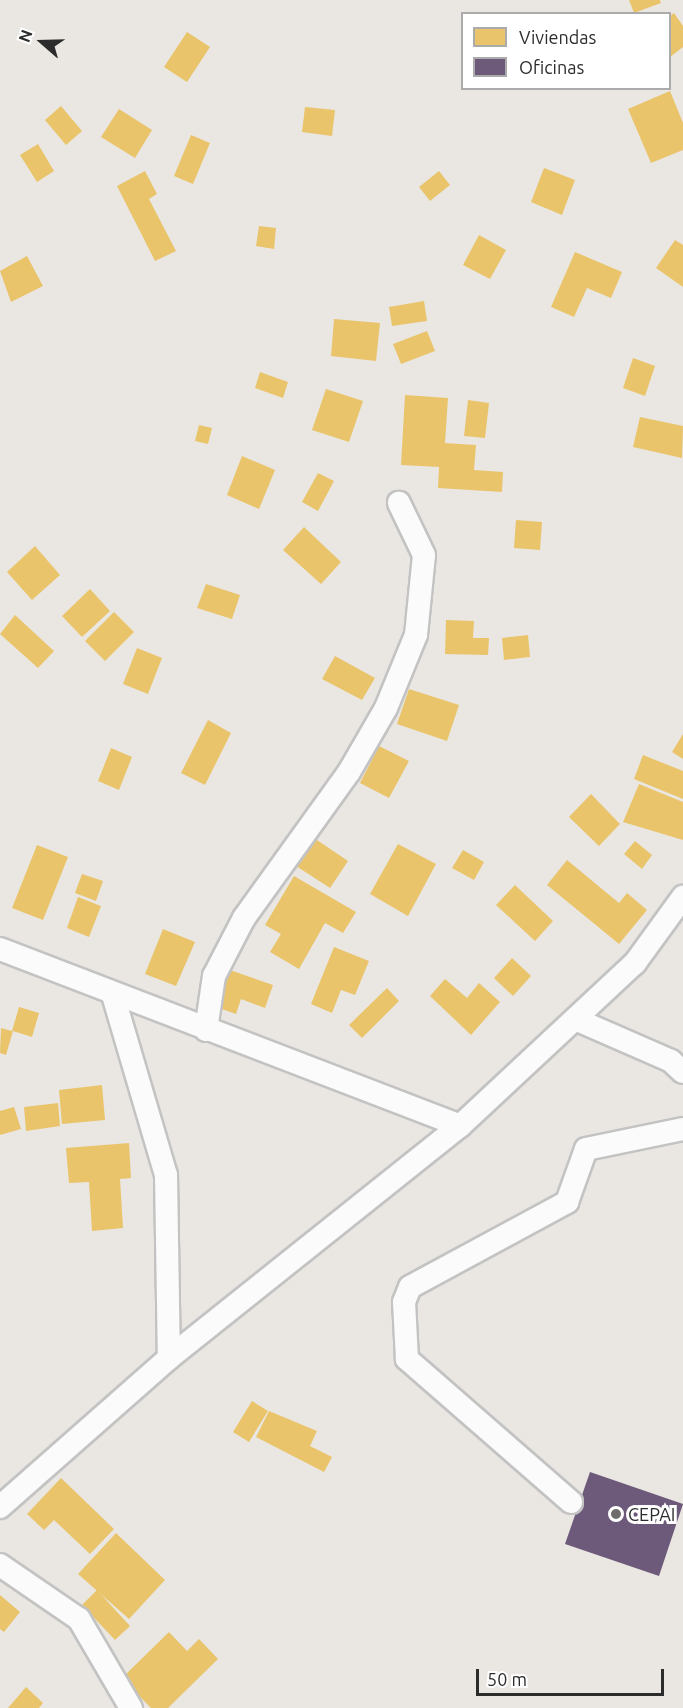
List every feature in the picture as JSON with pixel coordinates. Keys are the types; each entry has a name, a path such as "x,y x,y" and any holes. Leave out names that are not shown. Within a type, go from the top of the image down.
{"street":[{"path":"206,1030 214,976 244,918 349,772 387,708 417,635 424,555 399,503"},
{"path":"0,1507 169,1358 460,1126 635,963 683,897"},
{"path":"0,949 113,995 460,1126"},
{"path":"113,995 166,1175 169,1358"},
{"path":"575,1019 671,1061 683,1072"},
{"path":"571,1502 406,1359 405,1302 410,1287 567,1202 586,1149 683,1129"},
{"path":"0,1565 79,1619 131,1708"}],"building: Viviendas":[{"path":"629,0 660,0 661,3 634,12"},
{"path":"674,13 683,26 683,47 671,56 671,15"},
{"path":"187,32 210,47 187,82 164,67"},
{"path":"670,91 683,123 683,150 651,163 628,109"},
{"path":"61,106 82,131 66,145 45,120"},
{"path":"305,107 335,110 332,136 302,132"},
{"path":"119,109 152,130 135,158 101,137"},
{"path":"191,135 210,143 193,184 174,176"},
{"path":"38,144 54,171 37,182 20,155"},
{"path":"544,168 575,180 562,215 531,202"},
{"path":"145,171 157,194 149,199 176,251 155,261 117,186"},
{"path":"439,171 450,185 430,201 419,187"},
{"path":"259,226 276,228 274,249 256,246"},
{"path":"479,235 506,250 490,279 463,265"},
{"path":"675,240 683,245 683,287 656,268"},
{"path":"575,252 622,272 611,298 587,288 574,317 551,307"},
{"path":"27,256 43,286 11,302 0,271"},
{"path":"424,301 427,321 392,326 389,307"},
{"path":"334,319 380,323 376,361 331,356"},
{"path":"427,331 435,351 401,364 393,344"},
{"path":"633,358 655,366 645,396 623,388"},
{"path":"260,372 288,382 283,398 255,388"},
{"path":"326,389 363,401 349,442 312,430"},
{"path":"405,395 448,398 445,443 476,445 474,470 503,472 502,492 438,488 439,467 401,465"},
{"path":"468,400 489,403 485,438 464,436"},
{"path":"640,417 683,426 682,458 633,447"},
{"path":"199,425 212,428 208,444 195,441"},
{"path":"242,456 275,470 259,509 227,495"},
{"path":"318,473 334,481 318,511 302,502"},
{"path":"516,520 542,522 540,550 514,548"},
{"path":"304,527 341,562 321,584 283,550"},
{"path":"35,546 60,575 32,600 7,572"},
{"path":"206,584 240,595 232,619 197,608"},
{"path":"90,589 110,611 82,637 62,616"},
{"path":"114,612 134,632 105,661 85,641"},
{"path":"15,615 54,651 38,668 0,634"},
{"path":"446,620 474,621 473,638 489,638 488,655 445,654"},
{"path":"528,635 530,657 504,660 502,638"},
{"path":"137,648 162,658 148,694 123,684"},
{"path":"335,656 375,678 362,700 322,679"},
{"path":"409,689 459,705 447,741 397,724"},
{"path":"208,720 231,733 205,785 181,773"},
{"path":"683,734 683,759 672,752"},
{"path":"379,746 409,761 389,798 360,783"},
{"path":"111,748 132,757 119,790 98,781"},
{"path":"643,755 683,771 683,799 634,779"},
{"path":"639,784 683,802 683,840 623,822"},
{"path":"591,794 620,824 599,846 569,817"},
{"path":"314,838 348,861 330,888 296,866"},
{"path":"635,841 652,855 642,869 624,854"},
{"path":"398,844 436,864 408,916 370,894"},
{"path":"37,845 68,857 43,920 12,908"},
{"path":"463,850 484,862 474,880 452,868"},
{"path":"567,860 619,903 627,893 647,910 619,944 547,885"},
{"path":"82,874 103,881 96,901 75,893"},
{"path":"294,876 356,912 343,933 325,923 299,969 270,952 281,934 265,925"},
{"path":"515,885 553,921 535,941 496,905"},
{"path":"78,897 101,906 89,937 67,928"},
{"path":"163,929 195,942 176,986 145,974"},
{"path":"334,947 369,961 355,995 341,990 332,1013 311,1004"},
{"path":"512,958 531,976 513,996 494,978"},
{"path":"227,969 273,985 265,1008 241,999 236,1014 213,1006"},
{"path":"445,979 467,998 479,983 500,1002 471,1035 430,996"},
{"path":"387,988 399,1001 362,1038 349,1025"},
{"path":"19,1007 39,1013 32,1037 13,1031 6,1055 0,1053 1,1028 12,1031"},
{"path":"102,1085 105,1120 62,1124 59,1090"},
{"path":"58,1103 60,1126 26,1131 24,1107"},
{"path":"14,1107 21,1129 0,1135 0,1111"},
{"path":"129,1143 131,1178 120,1179 123,1228 92,1231 89,1182 69,1183 66,1148"},
{"path":"252,1401 268,1411 249,1442 233,1432"},
{"path":"269,1411 317,1431 310,1446 332,1457 324,1472 256,1437"},
{"path":"61,1478 114,1529 90,1554 54,1520 44,1530 27,1514"},
{"path":"116,1533 165,1580 129,1619 78,1574"},
{"path":"97,1590 130,1626 115,1640 82,1605"},
{"path":"0,1595 20,1612 4,1632 0,1629"},
{"path":"169,1632 187,1651 199,1639 218,1659 168,1708 151,1708 122,1678"},
{"path":"26,1687 43,1703 39,1708 8,1708"}],"building: Oficinas":[{"path":"590,1472 683,1504 659,1576 565,1544"}],"place":[{"name":"CEPAI","path":"616,1514"}]}
